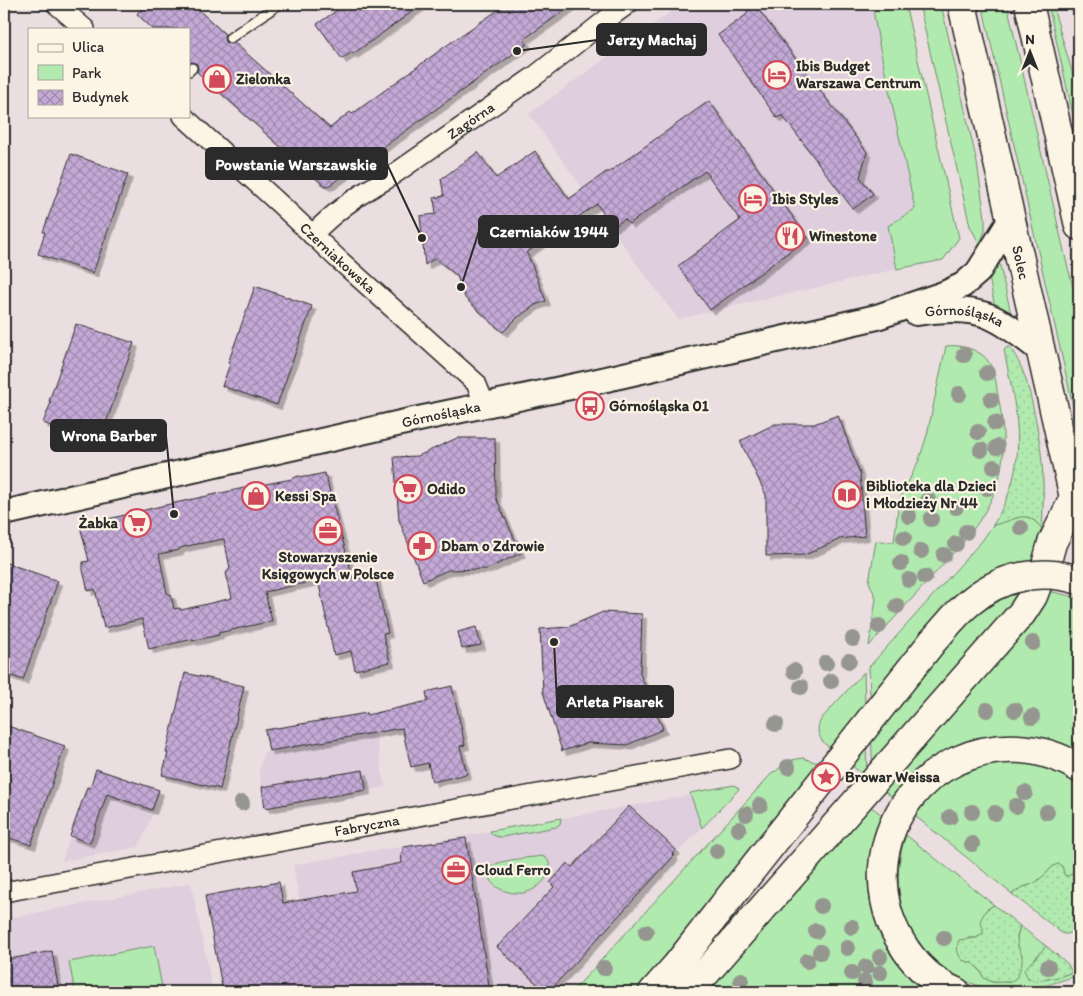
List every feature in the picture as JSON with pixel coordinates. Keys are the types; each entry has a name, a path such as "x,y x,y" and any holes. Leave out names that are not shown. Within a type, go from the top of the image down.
{"main road":[{"name":"Solec","path":"962,4 1077,509"},
{"path":"1029,4 1079,226"},
{"path":"1041,56 1079,176"},
{"path":"689,992 1013,623 1027,604 1038,583 1046,565 1052,543 1077,509"},
{"path":"653,992 677,965 958,613 990,588 1021,576 1055,575 1079,580"},
{"path":"956,992 932,978 906,950 898,936 885,902 883,875 887,842 905,804 939,770 957,760 988,750 1005,748 1031,749 1062,758 1079,768"}],"street":[{"path":"56,4 83,28"},
{"name":"Zagórna","path":"312,235 337,211 364,191 387,179 535,76 628,4"},
{"name":"Czerniakowska","path":"185,118 476,383 485,405"},
{"name":"Górnośląska","path":"4,513 877,317 946,293 963,285 978,272 1010,221"},
{"name":"Górnośląska","path":"877,317 941,310 972,312 990,316 1011,328 1040,350"},
{"name":"Fabryczna","path":"4,892 730,759"}],"lane":[{"path":"230,38 279,4"}],"shaded area":[{"path":"681,4 872,4 915,209 888,226 897,269 678,319 529,114 606,58 616,46 635,38"},
{"path":"372,712 385,787 265,808 259,770 264,752 269,751 265,730"},
{"path":"97,768 159,790 154,811 139,847 62,861 88,784 91,785"},
{"path":"690,795 702,828 548,992 316,992 293,865"},
{"path":"191,883 213,992 4,992 4,919"}],"green space":[{"path":"872,4 905,4 959,238 943,260 897,269 888,226 915,209"},
{"path":"919,4 941,4 977,163 985,218 985,231 980,243 970,226"},
{"path":"982,4 1007,4 1079,310 1079,432"},
{"path":"1048,4 1052,4 1079,95 1079,141"},
{"path":"1000,264 1012,318 995,308 989,277"},
{"path":"946,346 957,346 975,350 990,364 993,371 1001,413 1003,436 1001,470 998,482 985,512 966,539 869,646 876,598 869,582 876,541 894,542 899,501 919,460 927,435"},
{"path":"1009,346 1018,360 1024,375 1039,438 1043,497 1042,529 1031,518 1025,517 993,525 1005,503 1013,481 1017,460 1016,418 1004,350"},
{"path":"1023,516 1034,521 1042,529 1039,547 1048,591 1075,597 1079,615 1079,753 1057,743 1021,736 966,741 975,769 990,763 1032,762 1056,771 1079,784 1079,870 1064,876 1062,866 1053,866 1035,883 1021,888 1012,894 873,782 869,667 982,541 993,525"},
{"path":"864,672 867,778 824,743 818,731 822,718"},
{"path":"803,758 818,764 636,992 572,992 774,771 787,761"},
{"path":"734,785 739,789 702,828 690,793"},
{"path":"870,806 882,815 873,839 869,864 868,882 874,919 889,952 900,967 927,992 705,992"},
{"path":"561,818 560,824 556,827 502,837 495,836 490,831"},
{"path":"906,835 994,905 986,910 983,934 976,938 967,938 962,960 972,963 979,969 984,978 992,982 1010,982 1017,977 1022,955 1017,937 1020,926 1046,946 1031,962 1028,978 1036,981 1059,977 1072,972 1073,977 1037,988 1014,991 984,987 958,977 936,962 918,942 906,918 899,892 899,864"},
{"path":"542,856 549,862 549,871 541,883 531,891 525,893 507,892 494,884 489,877 489,872 495,864"},
{"path":"1058,864 1062,866 1065,876 1079,870 1079,930 1067,934 1063,934 1012,894 1021,888 1035,883 1053,866"},
{"path":"994,905 1020,926 1017,937 1022,955 1022,964 1017,977 1010,982 992,982 984,978 979,969 972,963 962,960 957,950 959,940 976,938 983,934 980,921 986,910"},
{"path":"154,946 163,992 75,992 69,962"},
{"path":"1046,946 1067,963 1072,972 1059,977 1036,981 1028,978 1024,970"}],"building":[{"path":"145,4 192,4 225,34 225,42 235,43 330,128 350,112 352,114 507,4 574,4 524,39 527,44 326,186 197,72 197,64 190,63 190,28 152,28 137,14"},
{"path":"346,4 423,4 353,54 352,52 342,59 317,24"},
{"name":"Ibis Budget Warszawa Centrum","path":"750,4 754,4 867,152 860,177 873,194 853,209 782,115 777,118 718,35 746,15"},
{"path":"709,101 808,238 710,310 678,266 740,220 705,171 629,224 625,219 613,227 597,204 526,253 546,301 535,305 517,318 503,332 465,298 457,276 435,258 425,265 420,216 436,214 434,198 444,196 441,179 478,152 496,178 535,151 569,199"},
{"path":"71,154 128,174 93,273 38,254 45,232 43,232"},
{"path":"255,286 312,306 277,405 222,386 230,364 228,363"},
{"path":"76,324 134,343 99,443 43,423"},
{"path":"838,415 860,474 865,536 840,539 805,555 766,556 766,495 740,441 775,424 814,424"},
{"path":"457,438 495,438 496,498 521,553 487,569 448,570 423,581 399,520 394,457 418,456"},
{"path":"325,473 353,579 375,575 388,633 383,634 390,662 355,670 351,651 334,655 318,580 265,592 272,621 218,633 219,635 149,649 142,619 104,628 95,589 88,591 83,570 83,562 89,561 80,526 161,506 292,479 298,476 306,477","holes":["224,539 230,568 226,573 232,598 181,610 180,608 174,609 171,595 167,593 159,554"]},
{"path":"4,562 58,581 23,680 4,673"},
{"path":"603,612 642,614 640,674 663,729 627,745 588,743 562,751 543,692 540,629 568,627"},
{"path":"476,627 481,645 462,649 458,632"},
{"path":"185,673 244,686 220,789 162,775"},
{"path":"452,686 465,745 460,746 467,774 432,782 428,763 411,767 402,728 269,751 265,730 367,713 367,715 428,701 426,692"},
{"path":"8,726 65,746 31,845 4,836 4,739"},
{"path":"96,769 159,790 152,810 107,794 90,843 70,836 87,787 90,788"},
{"path":"363,770 366,790 265,808 262,787"},
{"path":"629,806 676,850 672,854 674,856 550,990 548,987 545,991 497,947 554,887 550,883 567,863 572,867"},
{"path":"466,838 490,992 223,992 205,896 279,882 283,903 356,891 353,872 402,863 401,853 403,852 403,847"},
{"path":"52,951 59,992 4,992 4,960"}],"place":[{"name":"Jerzy Machaj","path":"517,51"},
{"name":"Ibis Budget Warszawa Centrum","path":"777,75"},
{"name":"Zielonka","path":"217,79"},
{"name":"Ibis Styles","path":"753,199"},
{"name":"Winestone","path":"790,236"},
{"name":"Powstanie Warszawskie","path":"422,238"},
{"name":"Czerniaków 1944","path":"461,287"},
{"name":"Górnośląska 01","path":"590,406"},
{"name":"Odido","path":"408,489"},
{"name":"Biblioteka dla Dzieci i Młodzieży Nr 44","path":"847,495"},
{"name":"Kessi Spa","path":"256,496"},
{"name":"Wrona Barber","path":"174,514"},
{"name":"Żabka","path":"137,523"},
{"name":"Stowarzyszenie Księgowych w Polsce","path":"328,531"},
{"name":"Dbam o Zdrowie","path":"422,546"},
{"name":"Arleta Pisarek","path":"554,642"},
{"name":"Browar Weissa","path":"826,777"},
{"name":"Cloud Ferro","path":"456,870"}]}
